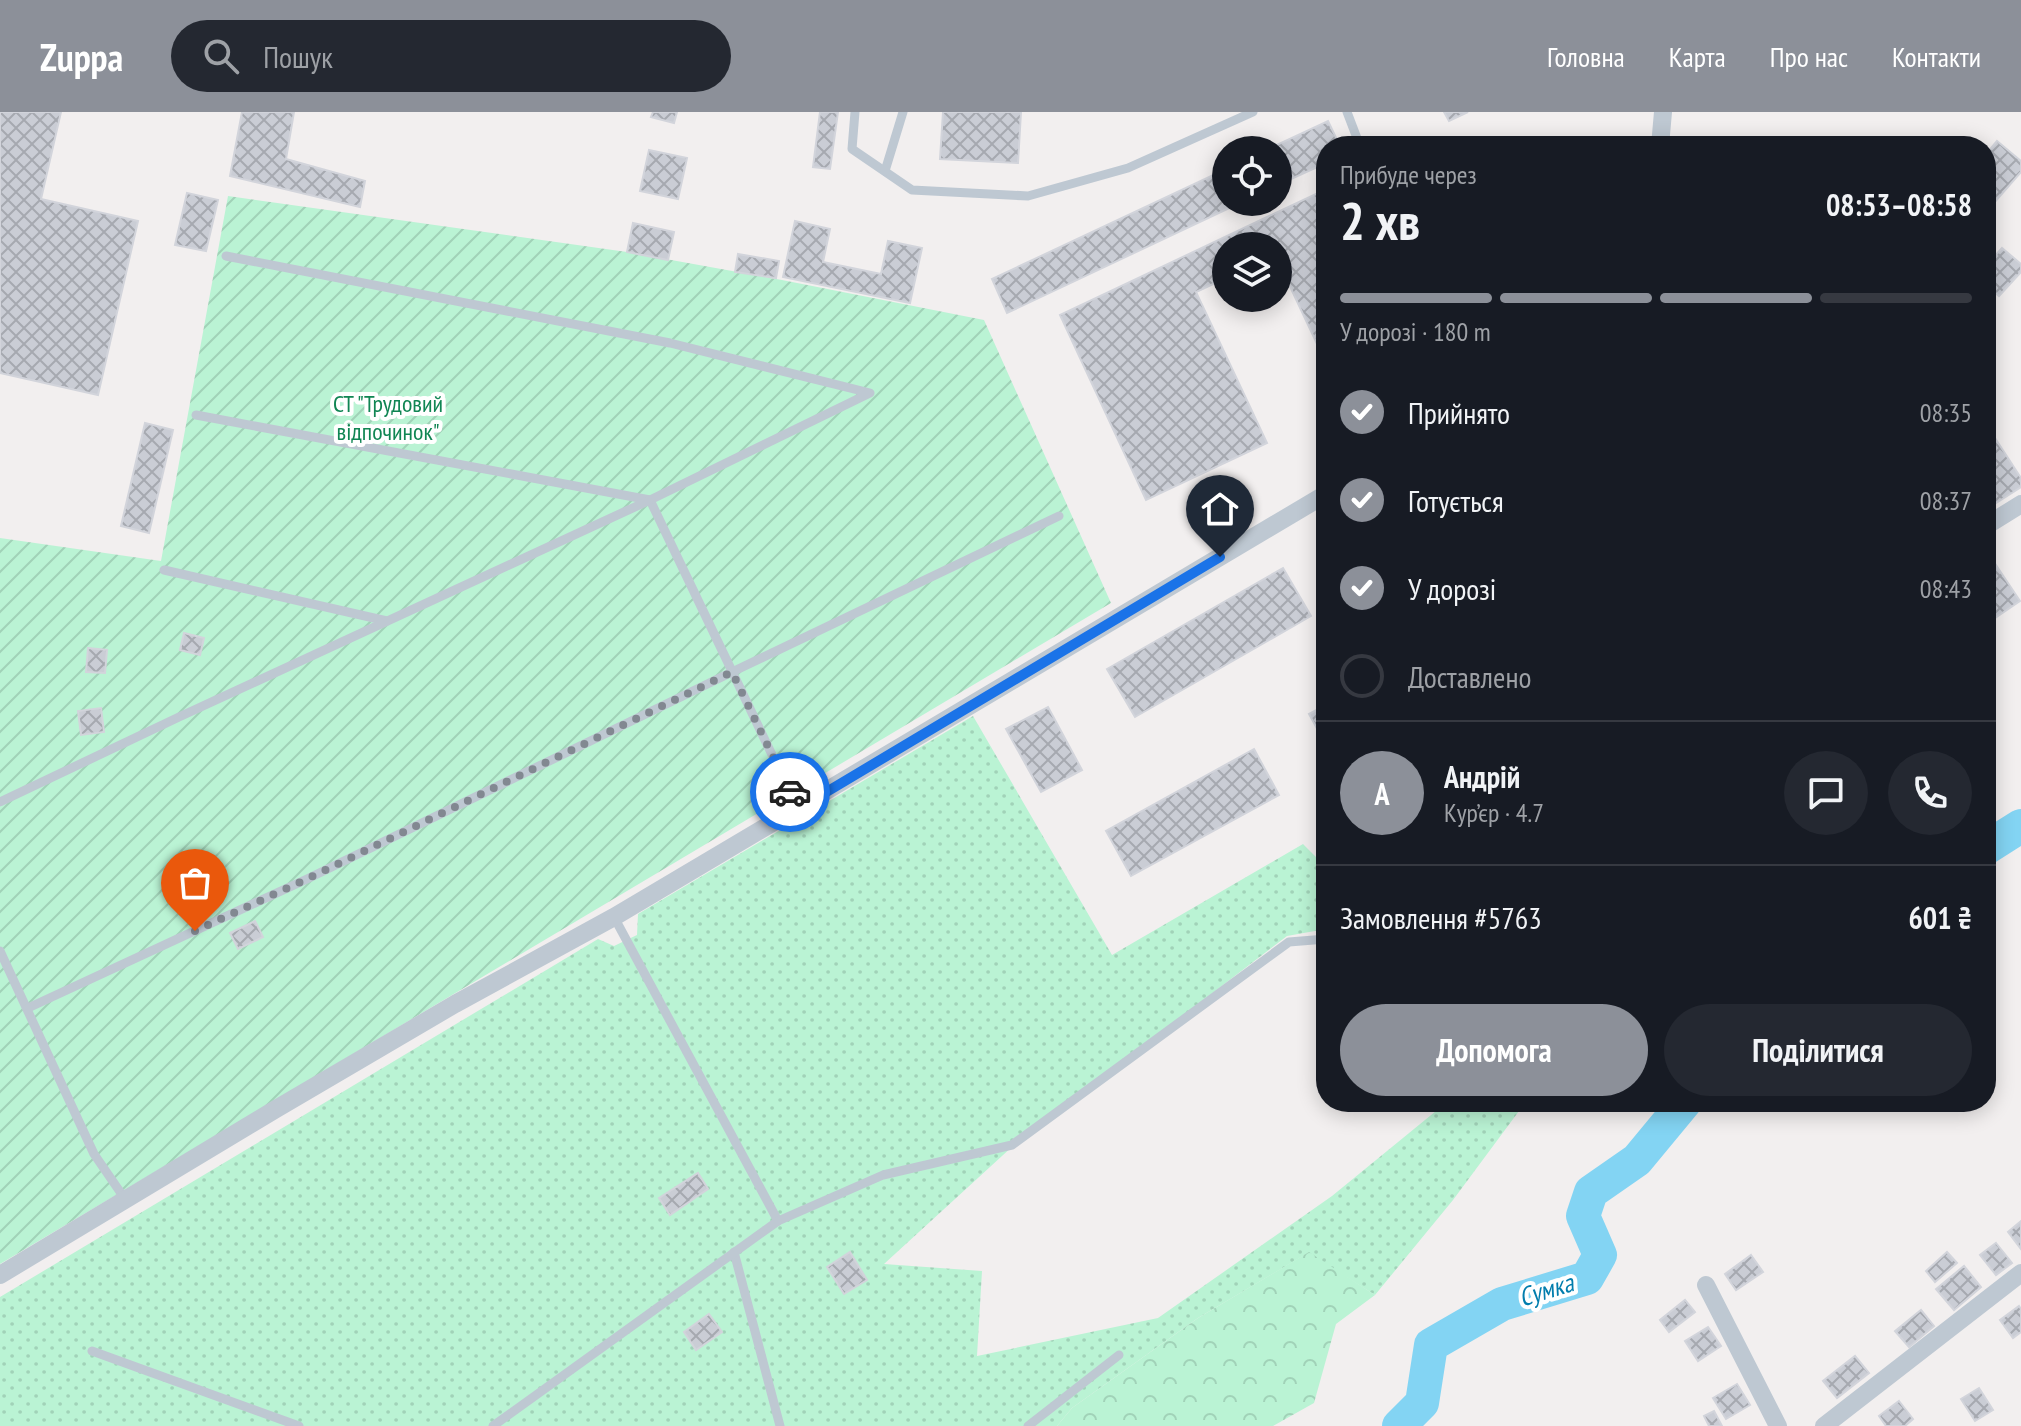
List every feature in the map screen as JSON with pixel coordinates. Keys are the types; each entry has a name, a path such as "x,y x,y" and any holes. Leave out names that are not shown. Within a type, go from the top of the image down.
{"street":[{"path":"1661,136 1663,112"},
{"path":"0,1275 455,1004 614,917 798,809 1316,500"},
{"path":"1996,520 2021,504"},
{"path":"1824,1426 2021,1273"},
{"path":"1706,1285 1778,1426"}],"lane":[{"path":"855,112 852,149 912,190 1028,196 1128,168 1253,112"},
{"path":"885,171 903,112"},
{"path":"1347,112 1356,136"},
{"path":"0,802 650,500 870,393 670,343 226,256"},
{"path":"196,415 650,500"},
{"path":"650,500 798,809"},
{"path":"28,1008 307,879 1059,516"},
{"path":"164,570 387,621"},
{"path":"614,917 778,1221"},
{"path":"493,1426 778,1221 883,1175 1012,1145 1289,942 1316,940"},
{"path":"0,951 94,1154 125,1199"},
{"path":"734,1252 780,1426"},
{"path":"92,1351 299,1426"},
{"path":"1028,1426 1119,1355"}],"green space":[{"name":"СТ \"Трудовий відпочинок\"","path":"228,196 627,252 984,320 1111,603 0,1264 0,538 161,561"},
{"path":"973,716 1112,955 1303,844 1316,857 1316,931 1287,936 1014,1145 884,1264 982,1271 977,1356 1158,1318 1332,1196 1435,1112 1518,1112 1453,1200 1375,1295 1308,1253 1198,1318 1072,1408 1057,1426 0,1426 0,1297 598,939 614,946 637,935 638,914"},
{"path":"1309,1252 1375,1295 1336,1324 1314,1403 1273,1426 1057,1426 1072,1408 1198,1318"}],"building":[{"path":"0,112 61,112 41,199 138,221 98,395 0,373"},
{"path":"242,112 294,112 286,159 365,181 360,207 230,176"},
{"path":"653,112 677,112 674,123 651,117"},
{"path":"820,112 838,112 830,169 813,167"},
{"path":"943,112 1021,112 1018,163 940,159"},
{"path":"1444,112 1468,112 1449,121"},
{"path":"1328,121 1335,136 1316,136 1316,168 1292,179 1292,138"},
{"path":"1996,142 2021,161 2021,172 1996,201"},
{"path":"649,150 687,158 678,199 640,191"},
{"path":"1212,176 1212,216 1007,313 992,279"},
{"path":"187,193 218,200 206,251 175,245"},
{"path":"1316,194 1316,342 1292,291 1292,232 1235,232 1269,216 1292,216 1292,205"},
{"path":"795,221 830,229 823,262 881,274 888,241 922,248 910,303 783,277"},
{"path":"633,223 674,232 668,260 627,252"},
{"path":"1212,243 1212,285 1196,292 1267,443 1146,500 1060,315"},
{"path":"2002,248 2021,264 2021,272 1999,296 1996,293 1996,255"},
{"path":"738,254 779,261 776,278 735,272"},
{"path":"145,423 173,430 149,533 121,526"},
{"path":"1996,440 2021,478 2021,487 1996,503"},
{"path":"1996,565 2020,601 1996,617"},
{"path":"1283,568 1311,616 1135,717 1107,669"},
{"path":"184,633 204,638 200,655 180,650"},
{"path":"88,648 107,650 105,673 86,672"},
{"path":"1048,707 1082,770 1041,792 1006,729"},
{"path":"101,708 104,732 81,735 78,711"},
{"path":"1316,710 1316,727 1309,714"},
{"path":"1254,749 1279,795 1131,876 1106,831"},
{"path":"255,921 263,937 238,949 230,933"},
{"path":"698,1173 708,1189 670,1215 659,1198"},
{"path":"2021,1221 2021,1249 2008,1232"},
{"path":"1996,1243 2012,1263 1996,1275 1980,1255"},
{"path":"850,1252 867,1280 844,1294 827,1267"},
{"path":"1947,1252 1957,1263 1935,1282 1926,1271"},
{"path":"1751,1255 1763,1272 1736,1290 1725,1274"},
{"path":"1964,1266 1981,1287 1954,1310 1936,1289"},
{"path":"1685,1300 1695,1312 1669,1332 1660,1320"},
{"path":"2019,1306 2021,1332 2013,1338 2000,1320"},
{"path":"1921,1310 1934,1326 1909,1347 1895,1331"},
{"path":"709,1314 722,1332 696,1350 684,1332"},
{"path":"1708,1327 1721,1346 1698,1361 1685,1341"},
{"path":"1855,1356 1869,1373 1837,1398 1823,1381"},
{"path":"1737,1384 1750,1405 1726,1419 1713,1398"},
{"path":"1979,1388 1993,1410 1975,1421 1961,1399"},
{"path":"1899,1401 1913,1419 1905,1426 1886,1426 1879,1416"},
{"path":"1714,1411 1722,1426 1709,1426 1704,1416"}],"waterway":[{"name":"Сумка","path":"1996,842 2021,826"},
{"name":"Сумка","path":"1399,1426 1422,1403 1431,1345 1502,1304 1587,1278 1600,1255 1583,1216 1591,1192 1637,1160 1677,1112"}],"way so far":[{"path":"195,931 732,672 790,792"}],"route":[{"path":"790,792 798,809 1220,557"}]}
